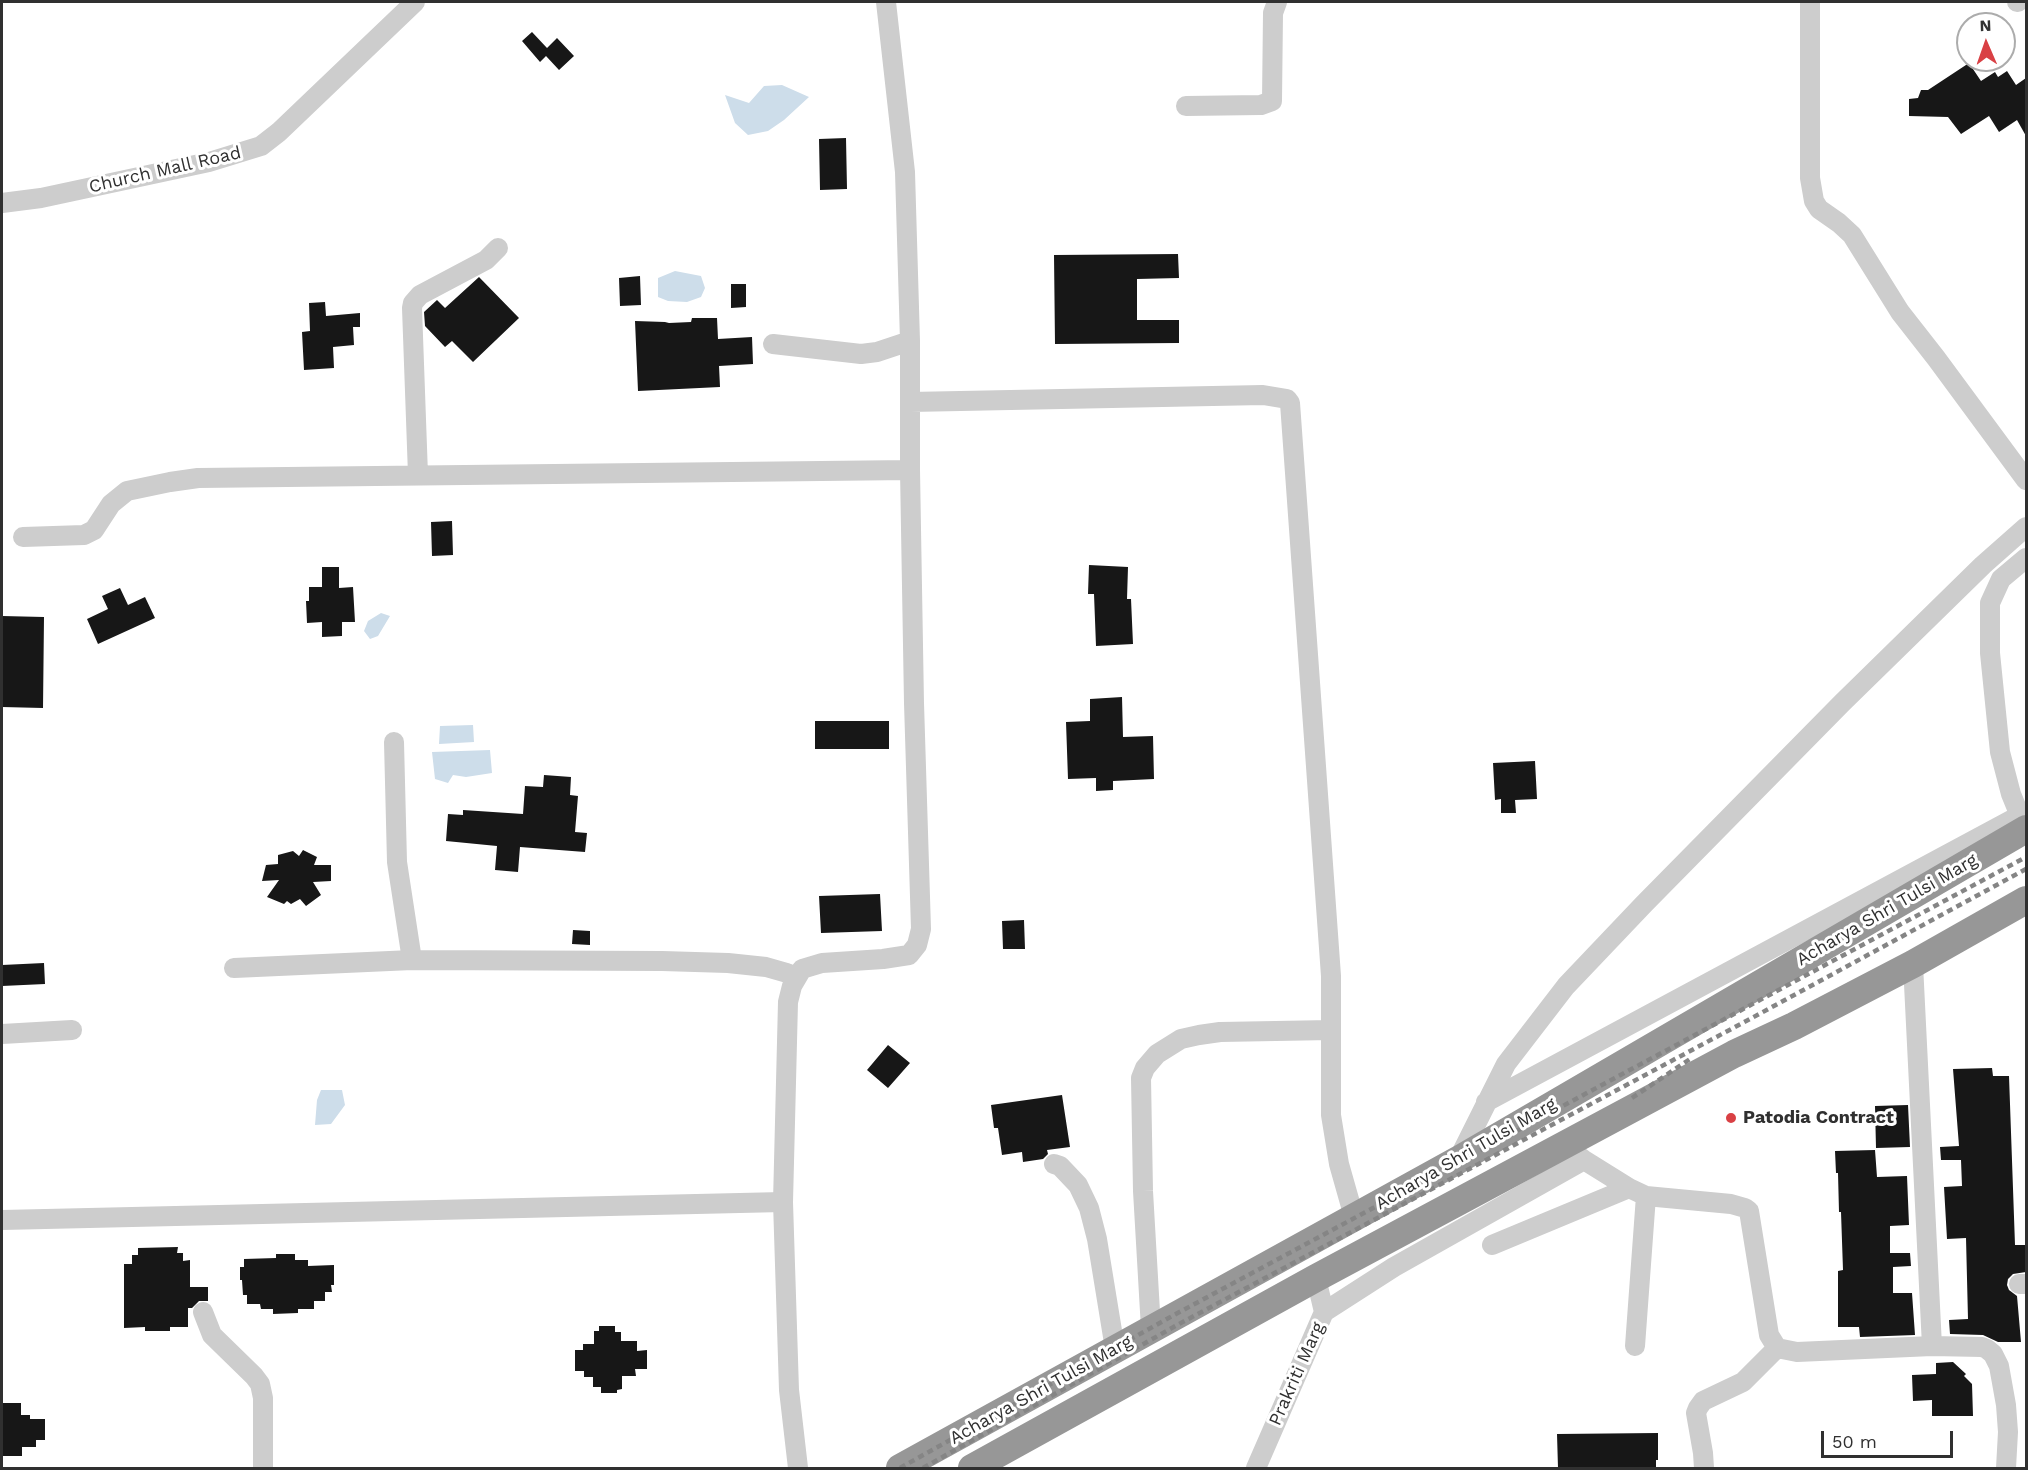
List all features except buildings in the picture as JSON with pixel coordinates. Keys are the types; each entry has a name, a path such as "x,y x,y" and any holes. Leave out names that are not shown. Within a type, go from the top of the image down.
{"highway":[{"name":"Acharya Shri Tulsi Marg","path":"900,1468 1458,1160 2024,822"},
{"name":"Acharya Shri Tulsi Marg","path":"972,1468 1316,1278 1574,1152 1734,1054 1794,1026 1913,964 2026,900"},
{"path":"1294,1250 1316,1278"}],"street":[{"name":"Church Mall Road","path":"2,203 41,198 209,162 261,146 279,132 415,2"},
{"path":"798,1468 789,1390 783,1202 788,1002 796,978 802,969 822,963 883,959 909,954 919,939 921,929 914,704 910,341 905,172 886,2"},
{"path":"1186,106 1261,105 1272,101 1274,13 1277,2"},
{"path":"1810,2 1810,178 1814,201 1819,209 1852,235 1900,312 2026,480"},
{"path":"418,475 413,303 420,295 486,260 498,248"},
{"path":"773,344 861,354 877,352 910,341"},
{"path":"910,402 1263,395 1287,399 1290,403 1331,976 1331,1115 1339,1164 1354,1217"},
{"path":"23,537 84,535 94,530 111,504 127,491 170,482 231,477 910,470"},
{"path":"1458,1160 1506,1064 1566,986 1842,703 1983,565 2026,527"},
{"path":"1486,1102 2024,822 2011,794 2000,752 1990,653 1990,603 2001,579 2026,558"},
{"path":"394,742 398,870 412,960"},
{"path":"234,968 412,960 662,961 728,963 766,967 787,972 796,978"},
{"path":"1913,964 1932,1346"},
{"path":"2,1034 72,1030"},
{"path":"1151,1329 1143,1180 1141,1078 1145,1068 1157,1054 1181,1039 1199,1035 1221,1032 1331,1030"},
{"path":"1324,1312 1574,1152 1637,1192 1731,1204 1749,1211 1769,1335 1777,1348 1797,1352 1932,1346 1982,1347 1993,1354 1999,1366 2006,1405 2008,1432 2006,1468"},
{"path":"1054,1164 1060,1166 1078,1185 1089,1208 1097,1239 1114,1349"},
{"path":"1492,1245 1637,1192"},
{"path":"1635,1346 1637,1192"},
{"path":"2,1220 783,1202"},
{"name":"Prakriti Marg","path":"1256,1468 1324,1312 1316,1278"},
{"path":"203,1312 212,1335 260,1384 263,1398 263,1468"},
{"path":"1704,1468 1696,1413 1698,1408 1704,1401 1743,1382 1777,1348"}],"water":[{"path":"782,85 809,97 768,131 748,135 735,123 725,95 749,103 764,86"},
{"path":"675,271 701,276 705,288 701,297 687,302 668,301 658,297 658,278"},
{"path":"381,613 390,616 378,636 370,639 364,631 368,621"},
{"path":"473,725 474,742 439,744 440,726"},
{"path":"490,750 492,773 466,777 453,775 448,783 435,779 432,752"},
{"path":"321,1090 342,1090 345,1105 331,1124 315,1125 317,1100"}],"railway":[{"path":"900,1468 1174,1315 2026,857"},
{"path":"923,1468 1179,1324 2026,869"},
{"path":"1632,1098 1690,1059"}],"place":[{"name":"Patodia Contract","path":"1731,1118"}]}
